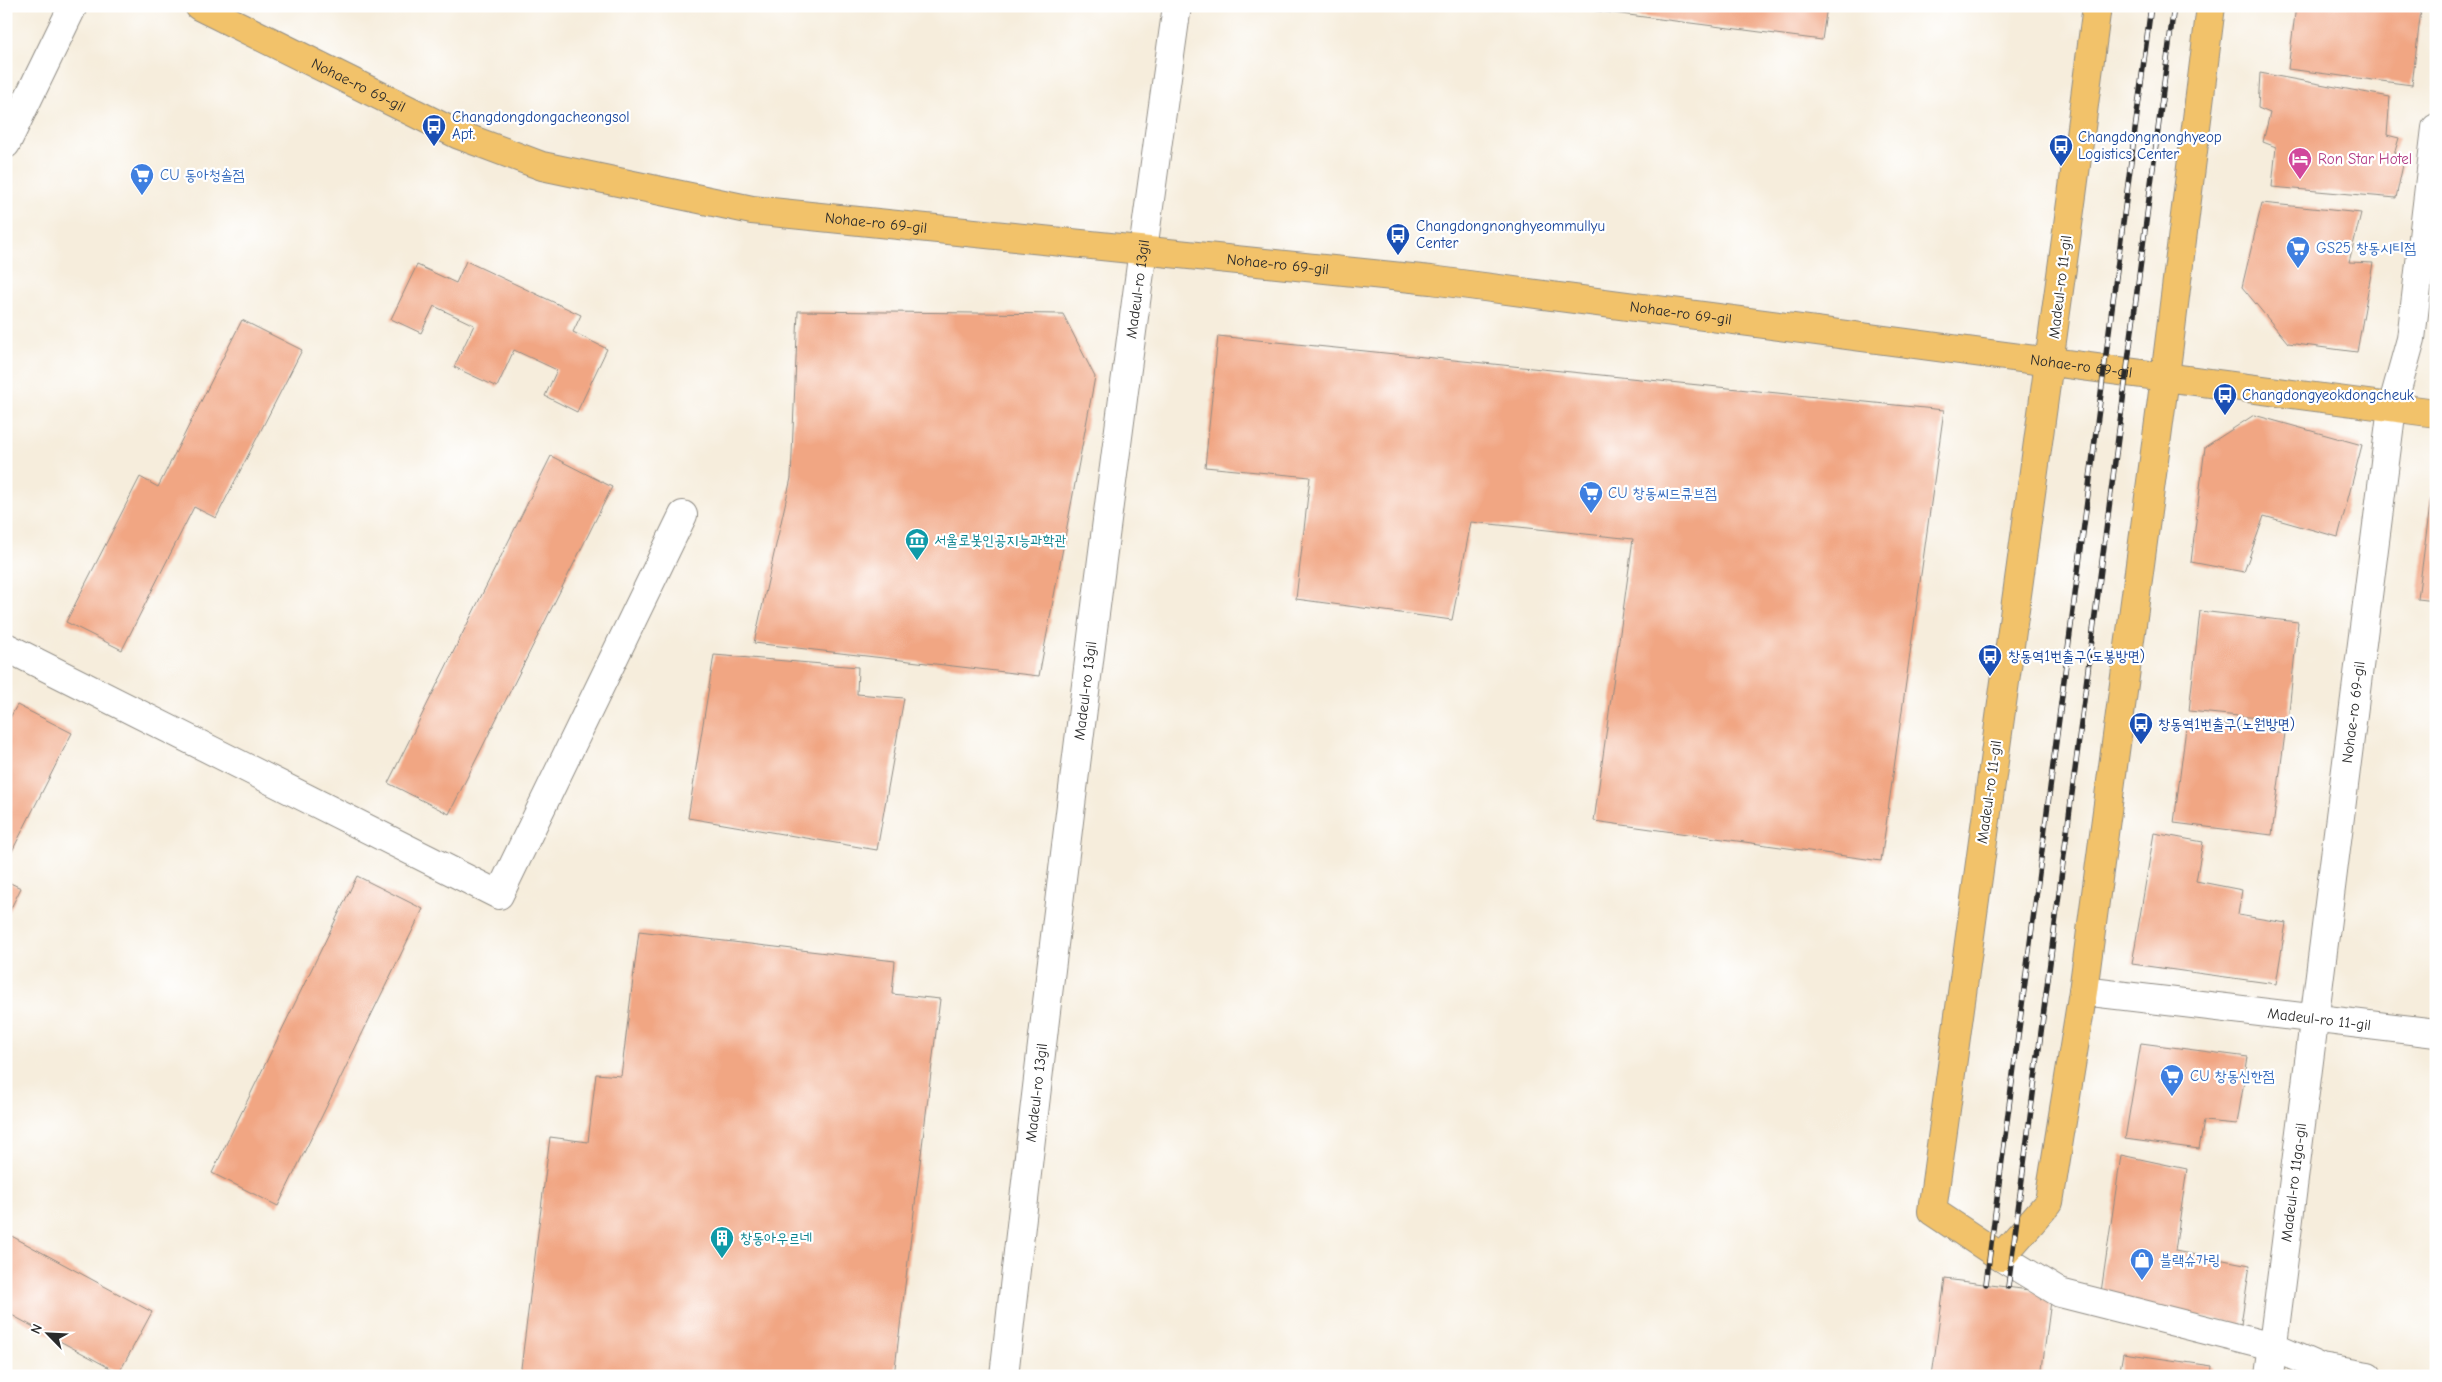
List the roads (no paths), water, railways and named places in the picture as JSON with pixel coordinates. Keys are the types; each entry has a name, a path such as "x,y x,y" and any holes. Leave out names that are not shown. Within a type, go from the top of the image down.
{"main road":[{"name":"Nohae-ro 69-gil","path":"199,6 459,135 542,166 752,210 1431,280 2436,413"},
{"name":"Madeul-ro 11-gil","path":"2001,1257 1932,1211 1982,840 2051,362 2097,6"},
{"path":"2001,1257 2049,1202 2083,991 2165,376 2211,6"}],"street":[{"path":"6,144 73,6"},
{"name":"Madeul-ro 13gil","path":"1004,1376 1051,957 1142,250 1177,6"},
{"name":"Nohae-ro 69-gil","path":"2314,1018 2392,407 2410,339 2436,128"},
{"path":"6,648 499,895 683,516"},
{"name":"Madeul-ro 11-gil","path":"2083,991 2436,1033"},
{"name":"Madeul-ro 11ga-gil","path":"2269,1376 2314,1018"},
{"path":"2001,1257 2060,1293 2273,1347 2321,1368 2368,1376"}],"railway":[{"path":"1986,1284 2151,6"},
{"path":"2008,1287 2174,6"}],"place":[{"name":"Changdongdongacheongsol Apt.","path":"434,147"},
{"name":"Changdongnonghyeop Logistics Center","path":"2061,167"},
{"name":"Ron Star Hotel","path":"2300,180"},
{"name":"CU 동아청솔점","path":"142,196"},
{"name":"Changdongnonghyeommullyu Center","path":"1398,256"},
{"name":"GS25 창동시티점","path":"2298,269"},
{"name":"Changdongyeokdongcheuk","path":"2225,416"},
{"name":"CU 창동씨드큐브점","path":"1591,514"},
{"name":"서울로봇인공지능과학관","path":"917,561"},
{"name":"창동역1번출구(도봉방면)","path":"1990,677"},
{"name":"창동역1번출구(노원방면)","path":"2141,745"},
{"name":"CU 창동신한점","path":"2172,1097"},
{"name":"창동아우르네","path":"722,1259"},
{"name":"블랙슈가링","path":"2142,1281"}]}
